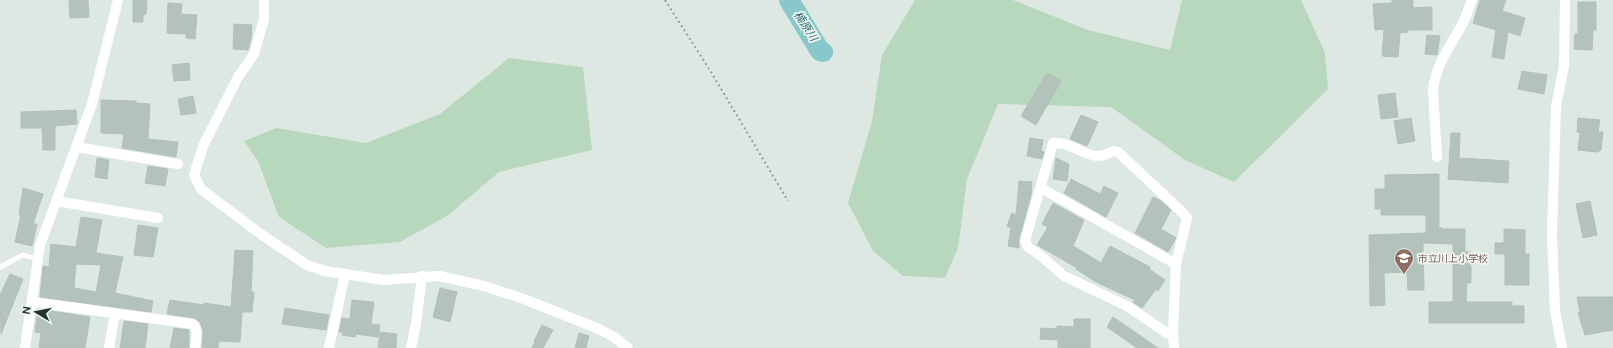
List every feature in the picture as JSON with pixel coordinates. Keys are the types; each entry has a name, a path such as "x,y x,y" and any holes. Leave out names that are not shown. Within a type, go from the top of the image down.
{"street":[{"path":"25,348 40,245 92,104 118,0"},
{"path":"264,0 264,19 254,54 238,77 207,140 194,175 201,189 284,251 307,265 325,271 384,280 422,276 439,276 484,286 524,299 599,329 614,337 628,348"},
{"path":"1436,157 1433,94 1434,79 1437,68 1464,20 1472,0"},
{"path":"1562,348 1555,310 1552,234 1556,106 1564,66 1565,0"},
{"path":"1173,333 1167,333 1128,306 1064,276 1028,247 1025,241 1053,143 1060,143 1097,157 1106,156 1114,151 1118,152 1182,212 1186,218 1176,264 1173,333 1174,348"},
{"path":"76,147 178,164"},
{"path":"1040,188 1176,264"},
{"path":"56,201 158,218"},
{"path":"329,348 345,274"},
{"path":"411,348 416,324 422,276"},
{"path":"32,302 193,324 196,327 197,334 195,348"},
{"path":"109,348 115,314"}],"lane":[{"path":"0,267 23,255 38,259"}],"path":[{"path":"665,0 711,72 788,201"}],"green space":[{"path":"915,0 1013,0 1088,30 1170,50 1182,0 1301,0 1325,53 1328,89 1234,182 1185,160 1111,107 998,104 967,179 958,248 945,278 903,276 873,251 848,203 872,121 882,55"},
{"path":"509,58 583,67 592,150 499,172 447,216 400,242 326,248 279,217 258,161 244,141 276,128 366,143 440,114"}],"building":[{"path":"69,0 88,0 89,17 70,18"},
{"path":"133,0 147,0 146,14 143,15 143,22 133,22"},
{"path":"1392,0 1413,0 1413,8 1432,7 1432,30 1408,30 1408,32 1400,33 1398,57 1382,56 1384,29 1375,30 1373,4 1392,3"},
{"path":"1480,0 1506,0 1502,11 1525,18 1520,36 1508,32 1504,59 1492,57 1496,30 1473,23"},
{"path":"1578,2 1596,2 1596,30 1593,30 1592,50 1574,49 1575,34 1578,34"},
{"path":"168,3 182,4 181,14 197,15 195,39 186,38 186,34 167,33"},
{"path":"234,24 252,25 251,40 248,50 233,49"},
{"path":"1427,35 1440,36 1437,55 1425,54"},
{"path":"189,63 190,80 174,81 172,65"},
{"path":"1522,71 1547,75 1544,94 1518,89"},
{"path":"1047,73 1061,81 1036,125 1021,116"},
{"path":"1395,93 1398,117 1381,119 1378,95"},
{"path":"193,96 196,113 181,115 178,99"},
{"path":"101,100 136,101 136,103 150,104 148,139 178,142 176,157 122,148 124,134 101,133"},
{"path":"76,110 77,124 55,126 55,150 43,150 42,128 21,128 21,112"},
{"path":"1081,115 1098,122 1087,146 1070,139"},
{"path":"1411,118 1415,141 1398,144 1394,121"},
{"path":"1578,118 1600,120 1598,132 1603,132 1601,150 1597,152 1578,150 1580,133 1577,132"},
{"path":"1451,133 1460,133 1459,158 1509,161 1508,183 1448,179"},
{"path":"1030,138 1043,140 1041,151 1044,152 1042,159 1027,156"},
{"path":"97,158 109,160 107,179 95,177"},
{"path":"1056,158 1069,164 1067,181 1053,179"},
{"path":"148,166 168,169 165,186 145,183"},
{"path":"1439,174 1439,228 1465,229 1465,252 1471,252 1471,283 1467,283 1466,302 1512,302 1512,306 1524,306 1524,323 1429,323 1429,302 1453,302 1453,244 1423,243 1424,290 1408,290 1407,272 1384,273 1385,305 1370,306 1369,235 1426,233 1426,215 1381,215 1381,209 1375,209 1375,189 1385,189 1385,175"},
{"path":"1071,179 1100,194 1104,186 1118,193 1106,217 1064,193"},
{"path":"1019,181 1032,182 1031,195 1019,239 1019,248 1008,246 1011,228 1007,226 1012,213 1016,215"},
{"path":"23,188 43,194 33,224 37,224 32,246 15,242 21,215 19,215"},
{"path":"1153,197 1161,201 1171,210 1161,229 1176,238 1168,252 1135,233"},
{"path":"1590,201 1597,235 1583,238 1576,204"},
{"path":"1053,203 1084,220 1073,246 1101,263 1110,246 1150,267 1149,269 1165,280 1158,291 1156,289 1142,308 1133,302 1135,300 1096,282 1076,269 1077,268 1037,245 1048,227 1042,224"},
{"path":"81,217 102,220 96,253 123,257 115,293 153,301 151,312 40,297 43,266 49,267 51,244 76,247","holes":["76,264 101,265 96,292 74,288"]},
{"path":"138,225 158,228 153,257 134,255"},
{"path":"1504,229 1525,230 1525,254 1529,254 1529,285 1505,285 1505,254 1495,254 1495,243 1504,243"},
{"path":"235,250 253,251 251,292 254,292 252,312 242,312 240,342 219,341 218,348 202,348 203,332 200,322 194,318 167,314 170,300 231,307"},
{"path":"10,274 23,279 1,334 0,295"},
{"path":"440,288 457,292 450,322 433,317"},
{"path":"1577,297 1613,297 1613,330 1585,335 1578,313 1580,312"},
{"path":"352,300 374,302 371,324 380,325 378,337 356,334 355,337 342,335 343,332 339,332 342,318 350,319"},
{"path":"285,308 329,315 326,330 282,324"},
{"path":"38,309 90,317 85,348 39,348 41,333 35,332"},
{"path":"1113,317 1158,348 1137,348 1107,327"},
{"path":"1074,319 1090,319 1090,348 1058,348 1058,340 1040,339 1041,328 1057,329 1057,326 1074,327"},
{"path":"124,321 148,324 145,348 120,348"},
{"path":"542,325 553,330 543,348 532,348 535,342 534,341"},
{"path":"174,328 189,330 189,348 170,348"},
{"path":"380,332 397,334 396,348 378,348"},
{"path":"579,333 589,336 586,348 575,348"}],"waterway":[{"name":"楠原川","path":"789,0 820,51 823,52"}],"place":[{"name":"市立川上小学校","path":"1404,275"}]}
